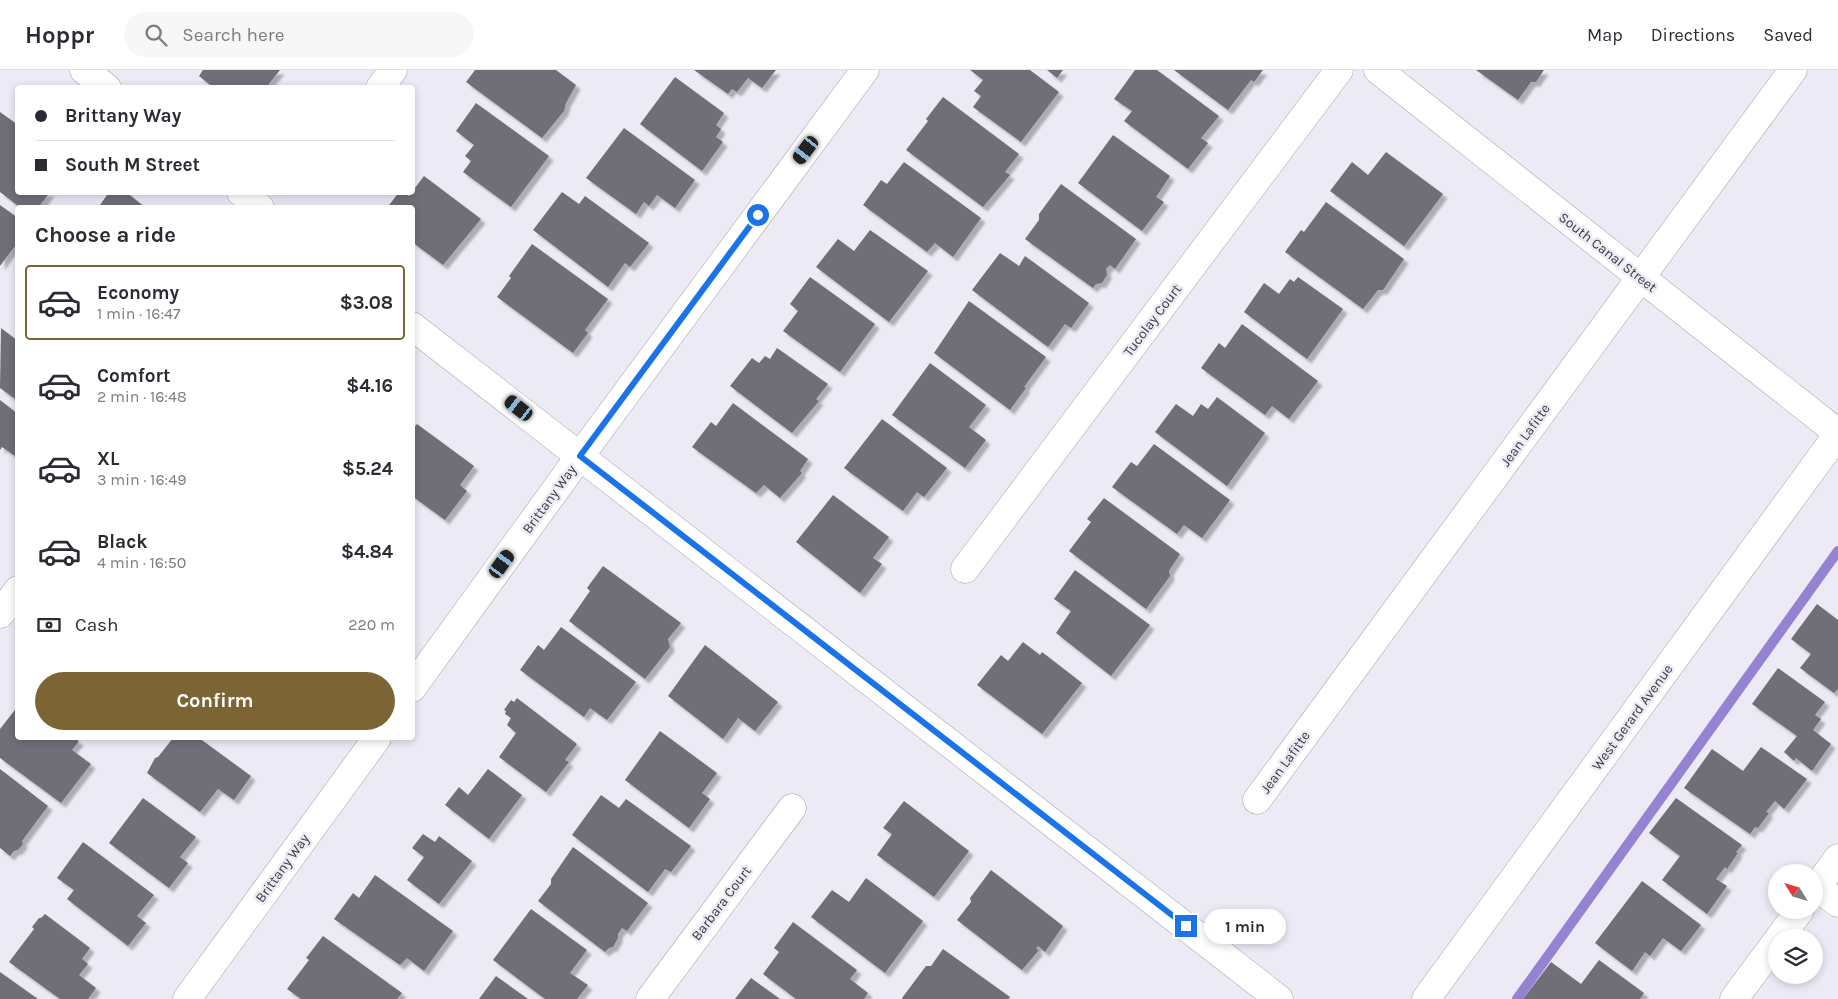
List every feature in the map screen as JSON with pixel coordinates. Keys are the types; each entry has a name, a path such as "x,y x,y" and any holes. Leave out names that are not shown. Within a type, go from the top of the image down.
{"street":[{"path":"84,70 103,85"},
{"path":"382,85 393,70"},
{"name":"Brittany Way","path":"415,684 580,456 865,70"},
{"name":"Tucolay Court","path":"966,569 1339,70"},
{"name":"South Canal Street","path":"1378,70 1838,433"},
{"name":"Jean Lafitte","path":"1257,800 1794,70"},
{"path":"245,195 256,205"},
{"path":"415,328 1279,999"},
{"name":"West Gerard Avenue","path":"1426,999 1838,433"},
{"path":"0,614 15,594"},
{"name":"Brittany Way","path":"187,999 376,740"},
{"name":"Barbara Court","path":"650,999 792,808"},
{"path":"1823,893 1838,858"},
{"path":"1734,999 1768,953"}],"building":[{"path":"203,70 280,70 268,85 210,85 199,76"},
{"path":"475,70 556,70 576,85 566,103 564,111 542,138 466,82"},
{"path":"694,70 776,70 762,88 748,78 737,92 732,89 728,94"},
{"path":"970,70 1030,70 1059,92 1021,142 973,107 981,96 974,91 983,80"},
{"path":"1047,70 1063,70 1057,78"},
{"path":"1135,70 1157,70 1219,116 1201,138 1208,143 1188,169 1124,121 1132,111 1114,99"},
{"path":"1174,70 1263,70 1254,82 1251,80 1228,110"},
{"path":"1476,70 1544,70 1536,82 1531,82 1518,100"},
{"path":"675,77 724,113 716,125 721,129 716,137 723,142 702,171 640,124"},
{"path":"943,97 1019,154 1005,172 1010,175 983,207 906,150"},
{"path":"476,103 549,156 511,207 463,172 471,161 465,156 474,145 456,131"},
{"path":"0,112 15,123 15,195 48,195 40,205 17,205 0,192"},
{"path":"624,128 695,180 675,208 657,195 649,206 644,202 636,214 586,178"},
{"path":"1113,135 1170,176 1156,197 1164,202 1142,231 1078,183"},
{"path":"1386,152 1443,194 1404,246 1330,191 1352,162 1368,175"},
{"path":"904,162 981,218 953,257 935,243 927,252 863,205 881,180 887,184"},
{"path":"424,176 481,219 443,265 415,244 415,205 389,205 397,195 415,195 415,188"},
{"path":"1061,184 1136,239 1115,269 1110,265 1106,269 1107,275 1102,283 1096,284 1093,288 1025,239 1039,220 1039,214"},
{"path":"562,192 579,204 585,196 649,243 630,267 625,263 608,287 533,230"},
{"path":"107,195 130,195 142,205 100,205"},
{"path":"1326,202 1404,259 1383,290 1378,290 1363,309 1285,252 1301,230 1304,232"},
{"path":"0,205 15,216 15,246 0,266"},
{"path":"870,230 928,271 889,322 816,267 838,239 854,251"},
{"path":"532,244 608,299 585,330 588,333 573,353 497,297 511,278 509,276"},
{"path":"1000,253 1019,266 1025,256 1089,303 1071,328 1065,324 1048,347 972,290"},
{"path":"810,277 875,324 840,372 783,331 798,311 790,304"},
{"path":"1298,277 1343,309 1307,359 1244,312 1264,283 1279,294 1290,279 1294,282"},
{"path":"969,301 1046,357 1010,410 934,353"},
{"path":"1242,324 1318,381 1289,419 1272,406 1265,415 1201,368 1219,343 1225,348"},
{"path":"1,328 15,339 15,399 0,388"},
{"path":"777,348 828,384 816,399 819,401 792,433 730,386 752,358 759,363 765,356 770,359"},
{"path":"930,363 986,405 969,427 986,440 965,468 892,415"},
{"path":"1217,397 1265,433 1227,486 1155,432 1176,404 1193,416 1201,404 1208,409"},
{"path":"0,400 15,412 15,456 2,447 0,450"},
{"path":"733,403 808,459 800,471 802,473 780,498 764,485 756,493 692,447 711,422 716,426"},
{"path":"882,419 947,468 924,497 917,492 903,511 844,468"},
{"path":"417,424 474,466 460,485 467,491 445,520 415,498 415,426"},
{"path":"1154,444 1230,500 1202,538 1184,525 1177,534 1112,487 1131,462 1137,466"},
{"path":"833,495 889,537 873,558 882,564 860,593 796,542"},
{"path":"1104,498 1180,554 1169,571 1170,576 1146,609 1069,551 1091,522 1087,519"},
{"path":"603,566 681,623 668,639 670,647 645,679 569,621 590,591 587,588"},
{"path":"1075,570 1150,625 1111,676 1056,633 1071,611 1054,599"},
{"path":"1817,604 1838,620 1838,689 1834,693 1800,668 1811,654 1791,639"},
{"path":"561,627 636,682 607,720 590,708 584,717 520,670 538,645 544,650"},
{"path":"1023,642 1040,655 1042,652 1082,683 1042,734 977,685 1001,655 1008,661"},
{"path":"705,645 778,702 755,731 738,718 723,739 668,696"},
{"path":"1778,668 1825,702 1815,715 1821,719 1813,730 1831,744 1812,771 1796,758 1794,761 1784,752 1797,736 1752,704"},
{"path":"517,698 577,744 565,760 569,762 546,792 499,757 516,733 507,725 511,718 505,714 506,711 504,710 511,700 514,702"},
{"path":"15,710 15,740 77,740 79,741 72,750 91,764 61,803 0,758 0,729"},
{"path":"660,731 717,773 702,793 710,799 689,828 625,780"},
{"path":"171,740 202,740 251,776 234,800 218,789 200,812 147,773 155,758 158,757"},
{"path":"1761,747 1807,779 1784,809 1775,801 1766,812 1769,813 1758,828 1755,827 1750,834 1684,788 1712,749 1743,771"},
{"path":"0,769 48,806 22,841 23,844 10,856 0,848"},
{"path":"488,769 522,795 489,839 445,805 459,787 468,795"},
{"path":"601,795 619,808 626,799 691,846 671,872 665,869 648,892 572,835"},
{"path":"143,798 196,837 180,857 188,863 169,888 109,843"},
{"path":"1676,798 1742,845 1727,869 1725,867 1716,879 1727,886 1707,914 1662,880 1680,856 1649,833"},
{"path":"904,801 969,851 934,897 877,855 892,834 883,828"},
{"path":"423,834 435,842 439,836 472,861 439,904 407,880 424,857 412,848"},
{"path":"83,842 154,895 137,916 146,923 128,946 67,899 74,890 57,878"},
{"path":"573,847 648,903 627,931 622,928 613,947 605,952 538,901 551,884 551,879"},
{"path":"991,870 1063,926 1045,952 1038,946 1036,949 1039,950 1022,970 957,920 971,902 970,898"},
{"path":"375,875 453,931 424,971 407,958 400,965 334,919 353,893 359,898"},
{"path":"866,878 923,921 885,973 811,917 832,890 849,902"},
{"path":"1642,881 1701,925 1681,951 1663,938 1650,956 1645,952 1632,971 1595,943"},
{"path":"531,909 587,950 570,973 588,985 577,999 545,999 493,960"},
{"path":"45,914 90,948 82,959 88,964 79,975 96,988 88,999 60,999 9,962 34,929 32,927"},
{"path":"793,922 857,970 850,979 868,993 864,999 796,999 763,974 779,952 774,948"},
{"path":"323,936 402,993 397,999 301,999 287,989 309,960 306,958"},
{"path":"943,949 1010,997 1008,999 903,999 926,966 931,966"},
{"path":"1599,960 1644,993 1640,999 1523,999 1551,962 1581,984"},
{"path":"0,972 38,999 0,999"},
{"path":"496,976 528,999 479,999"},
{"path":"751,978 780,999 735,999"}],"waterway":[{"path":"1517,999 1838,551"}],"route":[{"path":"758,215 580,456 1186,926"}]}
